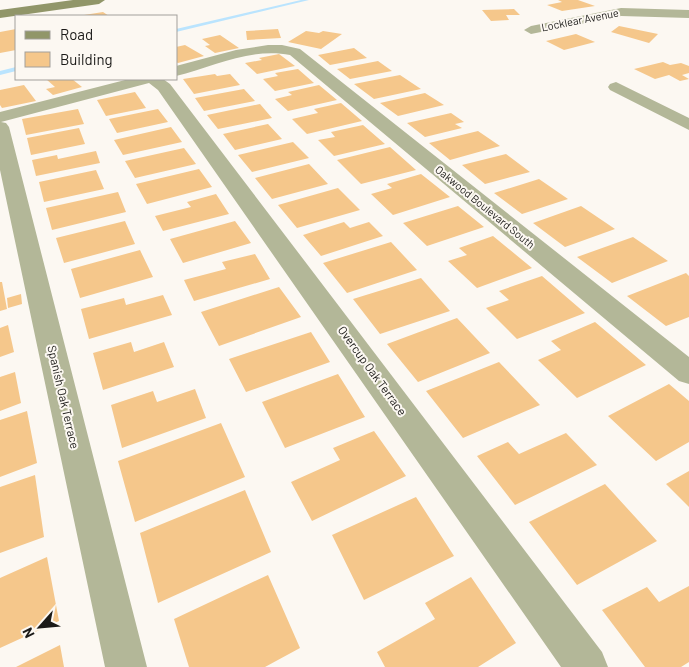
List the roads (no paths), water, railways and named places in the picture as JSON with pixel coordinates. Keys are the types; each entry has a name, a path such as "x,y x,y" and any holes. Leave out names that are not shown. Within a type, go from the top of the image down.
{"main road":[{"path":"0,4 34,0"},
{"path":"0,14 99,0"}],"street":[{"name":"Locklear Avenue","path":"531,30 621,12 689,14"},
{"name":"Oakwood Boulevard South","path":"178,70 254,51 278,48 300,55 689,373"},
{"path":"0,117 143,80"},
{"name":"Overcup Oak Terrace","path":"155,80 164,86 587,667"},
{"path":"616,87 689,125"},
{"name":"Spanish Oak Terrace","path":"0,127 126,667"}],"waterway":[{"path":"178,31 307,0"},
{"path":"0,73 15,69"}]}
